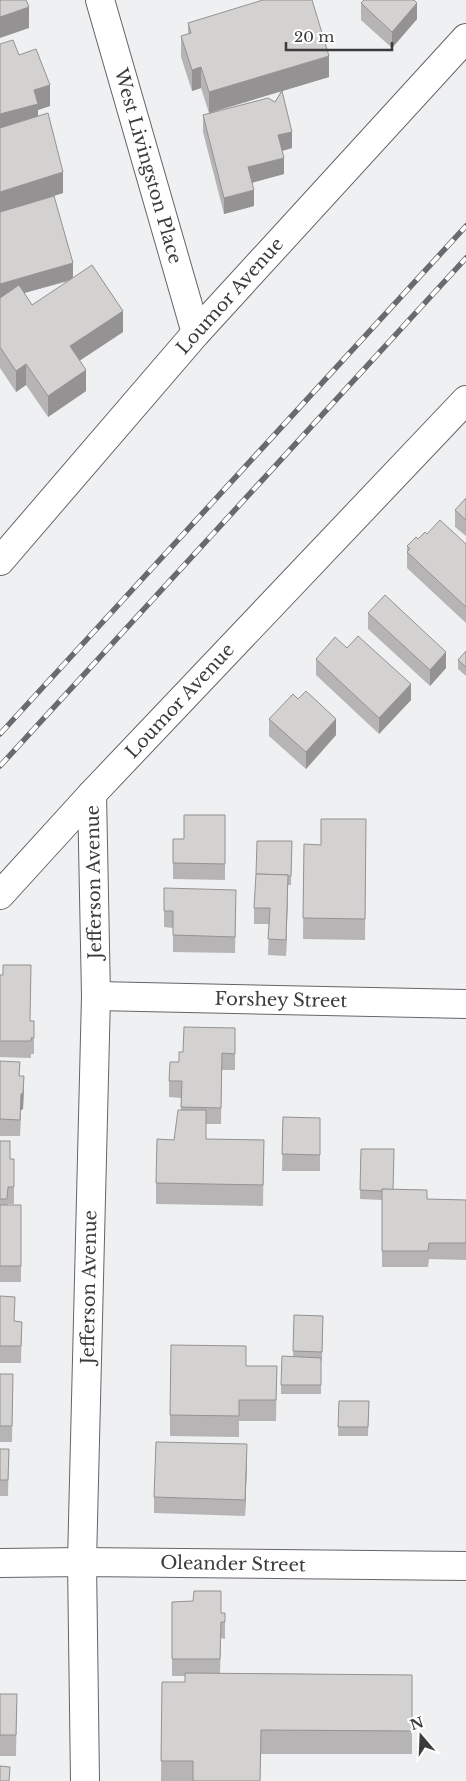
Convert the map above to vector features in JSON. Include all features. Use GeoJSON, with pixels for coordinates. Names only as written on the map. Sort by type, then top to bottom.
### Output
{"type":"FeatureCollection","features":[{"type":"Feature","properties":{"kind":"street","name":"West Livingston Place"},"geometry":{"type":"LineString","coordinates":[[100,0],[196,332]]}},
{"type":"Feature","properties":{"kind":"street","name":"Loumor Avenue"},"geometry":{"type":"LineString","coordinates":[[0,561],[196,332],[466,38]]}},
{"type":"Feature","properties":{"kind":"street","name":"Loumor Avenue"},"geometry":{"type":"LineString","coordinates":[[0,895],[92,794],[466,400]]}},
{"type":"Feature","properties":{"kind":"street","name":"Jefferson Avenue"},"geometry":{"type":"LineString","coordinates":[[85,1781],[82,1562],[96,996],[92,794]]}},
{"type":"Feature","properties":{"kind":"street","name":"Forshey Street"},"geometry":{"type":"LineString","coordinates":[[96,996],[466,1004]]}},
{"type":"Feature","properties":{"kind":"street","name":"Oleander Street"},"geometry":{"type":"LineString","coordinates":[[0,1563],[82,1562],[466,1566]]}},
{"type":"Feature","properties":{"kind":"building"},"geometry":{"type":"Polygon","coordinates":[[[0,0],[26,0],[29,7],[0,17],[0,0]]]}},
{"type":"Feature","properties":{"kind":"building"},"geometry":{"type":"Polygon","coordinates":[[[263,0],[312,0],[329,56],[209,92],[201,67],[192,70],[181,36],[191,33],[188,23],[263,0]]]}},
{"type":"Feature","properties":{"kind":"building"},"geometry":{"type":"Polygon","coordinates":[[[364,0],[414,0],[417,3],[392,32],[361,3],[364,0]]]}},
{"type":"Feature","properties":{"kind":"building"},"geometry":{"type":"Polygon","coordinates":[[[13,40],[19,55],[36,49],[50,85],[34,90],[38,104],[0,114],[0,44],[13,40]]]}},
{"type":"Feature","properties":{"kind":"building"},"geometry":{"type":"Polygon","coordinates":[[[282,91],[292,132],[278,135],[284,158],[248,167],[254,190],[224,198],[203,115],[268,98],[275,102],[282,91]]]}},
{"type":"Feature","properties":{"kind":"building"},"geometry":{"type":"Polygon","coordinates":[[[48,113],[63,172],[0,192],[0,128],[48,113]]]}},
{"type":"Feature","properties":{"kind":"building"},"geometry":{"type":"Polygon","coordinates":[[[54,196],[73,263],[0,284],[0,212],[54,196]]]}},
{"type":"Feature","properties":{"kind":"building"},"geometry":{"type":"Polygon","coordinates":[[[92,265],[123,311],[70,346],[86,370],[48,396],[26,364],[16,371],[0,347],[0,298],[19,285],[32,305],[92,265]]]}},
{"type":"Feature","properties":{"kind":"building"},"geometry":{"type":"Polygon","coordinates":[[[466,498],[466,520],[455,510],[466,498]]]}},
{"type":"Feature","properties":{"kind":"building"},"geometry":{"type":"Polygon","coordinates":[[[440,520],[466,544],[466,607],[407,552],[410,549],[407,546],[416,537],[418,539],[425,532],[427,534],[440,520]]]}},
{"type":"Feature","properties":{"kind":"building"},"geometry":{"type":"Polygon","coordinates":[[[385,595],[446,652],[430,670],[368,613],[385,595]]]}},
{"type":"Feature","properties":{"kind":"building"},"geometry":{"type":"Polygon","coordinates":[[[358,636],[411,684],[379,718],[316,659],[335,637],[347,648],[358,636]]]}},
{"type":"Feature","properties":{"kind":"building"},"geometry":{"type":"Polygon","coordinates":[[[466,651],[466,667],[458,660],[466,651]]]}},
{"type":"Feature","properties":{"kind":"building"},"geometry":{"type":"Polygon","coordinates":[[[306,691],[336,719],[306,752],[269,719],[293,694],[298,699],[306,691]]]}},
{"type":"Feature","properties":{"kind":"building"},"geometry":{"type":"Polygon","coordinates":[[[184,815],[225,815],[225,864],[173,863],[173,839],[184,839],[184,815]]]}},
{"type":"Feature","properties":{"kind":"building"},"geometry":{"type":"Polygon","coordinates":[[[321,819],[366,819],[365,919],[303,918],[304,844],[321,845],[321,819]]]}},
{"type":"Feature","properties":{"kind":"building"},"geometry":{"type":"Polygon","coordinates":[[[257,841],[292,841],[291,876],[256,874],[257,841]]]}},
{"type":"Feature","properties":{"kind":"building"},"geometry":{"type":"Polygon","coordinates":[[[256,874],[288,875],[286,940],[268,939],[270,908],[254,908],[256,874]]]}},
{"type":"Feature","properties":{"kind":"building"},"geometry":{"type":"Polygon","coordinates":[[[164,888],[236,890],[235,937],[173,935],[173,911],[164,911],[164,888]]]}},
{"type":"Feature","properties":{"kind":"building"},"geometry":{"type":"Polygon","coordinates":[[[3,965],[31,965],[30,1021],[34,1021],[34,1038],[31,1038],[31,1041],[0,1041],[0,975],[3,975],[3,965]]]}},
{"type":"Feature","properties":{"kind":"building"},"geometry":{"type":"Polygon","coordinates":[[[184,1027],[235,1028],[235,1054],[222,1053],[221,1108],[181,1107],[182,1081],[169,1081],[170,1062],[179,1062],[179,1052],[183,1052],[184,1027]]]}},
{"type":"Feature","properties":{"kind":"building"},"geometry":{"type":"Polygon","coordinates":[[[0,1061],[20,1062],[19,1076],[24,1076],[20,1120],[0,1119],[0,1061]]]}},
{"type":"Feature","properties":{"kind":"building"},"geometry":{"type":"Polygon","coordinates":[[[178,1110],[206,1110],[206,1139],[264,1140],[263,1185],[156,1183],[157,1139],[174,1140],[178,1110]]]}},
{"type":"Feature","properties":{"kind":"building"},"geometry":{"type":"Polygon","coordinates":[[[283,1117],[320,1118],[320,1155],[282,1154],[283,1117]]]}},
{"type":"Feature","properties":{"kind":"building"},"geometry":{"type":"Polygon","coordinates":[[[0,1141],[10,1141],[10,1159],[14,1159],[14,1187],[8,1187],[7,1199],[0,1199],[0,1141]]]}},
{"type":"Feature","properties":{"kind":"building"},"geometry":{"type":"Polygon","coordinates":[[[361,1149],[394,1149],[393,1190],[360,1190],[361,1149]]]}},
{"type":"Feature","properties":{"kind":"building"},"geometry":{"type":"Polygon","coordinates":[[[382,1189],[427,1190],[427,1199],[466,1200],[466,1243],[429,1243],[428,1251],[382,1251],[382,1189]]]}},
{"type":"Feature","properties":{"kind":"building"},"geometry":{"type":"Polygon","coordinates":[[[0,1205],[21,1205],[21,1266],[0,1266],[0,1205]]]}},
{"type":"Feature","properties":{"kind":"building"},"geometry":{"type":"Polygon","coordinates":[[[0,1296],[15,1297],[14,1321],[22,1322],[21,1346],[0,1346],[0,1296]]]}},
{"type":"Feature","properties":{"kind":"building"},"geometry":{"type":"Polygon","coordinates":[[[294,1315],[323,1316],[322,1352],[293,1351],[294,1315]]]}},
{"type":"Feature","properties":{"kind":"building"},"geometry":{"type":"Polygon","coordinates":[[[171,1345],[246,1346],[246,1366],[277,1366],[276,1400],[239,1400],[239,1416],[170,1415],[171,1345]]]}},
{"type":"Feature","properties":{"kind":"building"},"geometry":{"type":"Polygon","coordinates":[[[282,1356],[321,1358],[321,1385],[281,1385],[282,1356]]]}},
{"type":"Feature","properties":{"kind":"building"},"geometry":{"type":"Polygon","coordinates":[[[0,1374],[13,1374],[12,1426],[0,1426],[0,1374]]]}},
{"type":"Feature","properties":{"kind":"building"},"geometry":{"type":"Polygon","coordinates":[[[339,1401],[369,1401],[368,1427],[338,1427],[339,1401]]]}},
{"type":"Feature","properties":{"kind":"building"},"geometry":{"type":"Polygon","coordinates":[[[156,1442],[247,1444],[245,1500],[154,1497],[156,1442]]]}},
{"type":"Feature","properties":{"kind":"building"},"geometry":{"type":"Polygon","coordinates":[[[0,1449],[9,1449],[8,1480],[0,1480],[0,1449]]]}},
{"type":"Feature","properties":{"kind":"building"},"geometry":{"type":"Polygon","coordinates":[[[194,1591],[221,1591],[221,1613],[225,1613],[225,1622],[221,1622],[220,1659],[172,1659],[172,1602],[193,1601],[194,1591]]]}},
{"type":"Feature","properties":{"kind":"building"},"geometry":{"type":"Polygon","coordinates":[[[185,1673],[412,1675],[412,1731],[261,1730],[260,1781],[193,1781],[193,1761],[161,1761],[162,1682],[185,1682],[185,1673]]]}},
{"type":"Feature","properties":{"kind":"building"},"geometry":{"type":"Polygon","coordinates":[[[0,1694],[17,1694],[16,1735],[0,1735],[0,1694]]]}},
{"type":"Feature","properties":{"kind":"building"},"geometry":{"type":"Polygon","coordinates":[[[0,1766],[10,1767],[9,1781],[0,1781],[0,1766]]]}},
{"type":"Feature","properties":{"kind":"railway"},"geometry":{"type":"LineString","coordinates":[[0,734],[466,226]]}},
{"type":"Feature","properties":{"kind":"railway"},"geometry":{"type":"LineString","coordinates":[[0,766],[466,258]]}}]}
